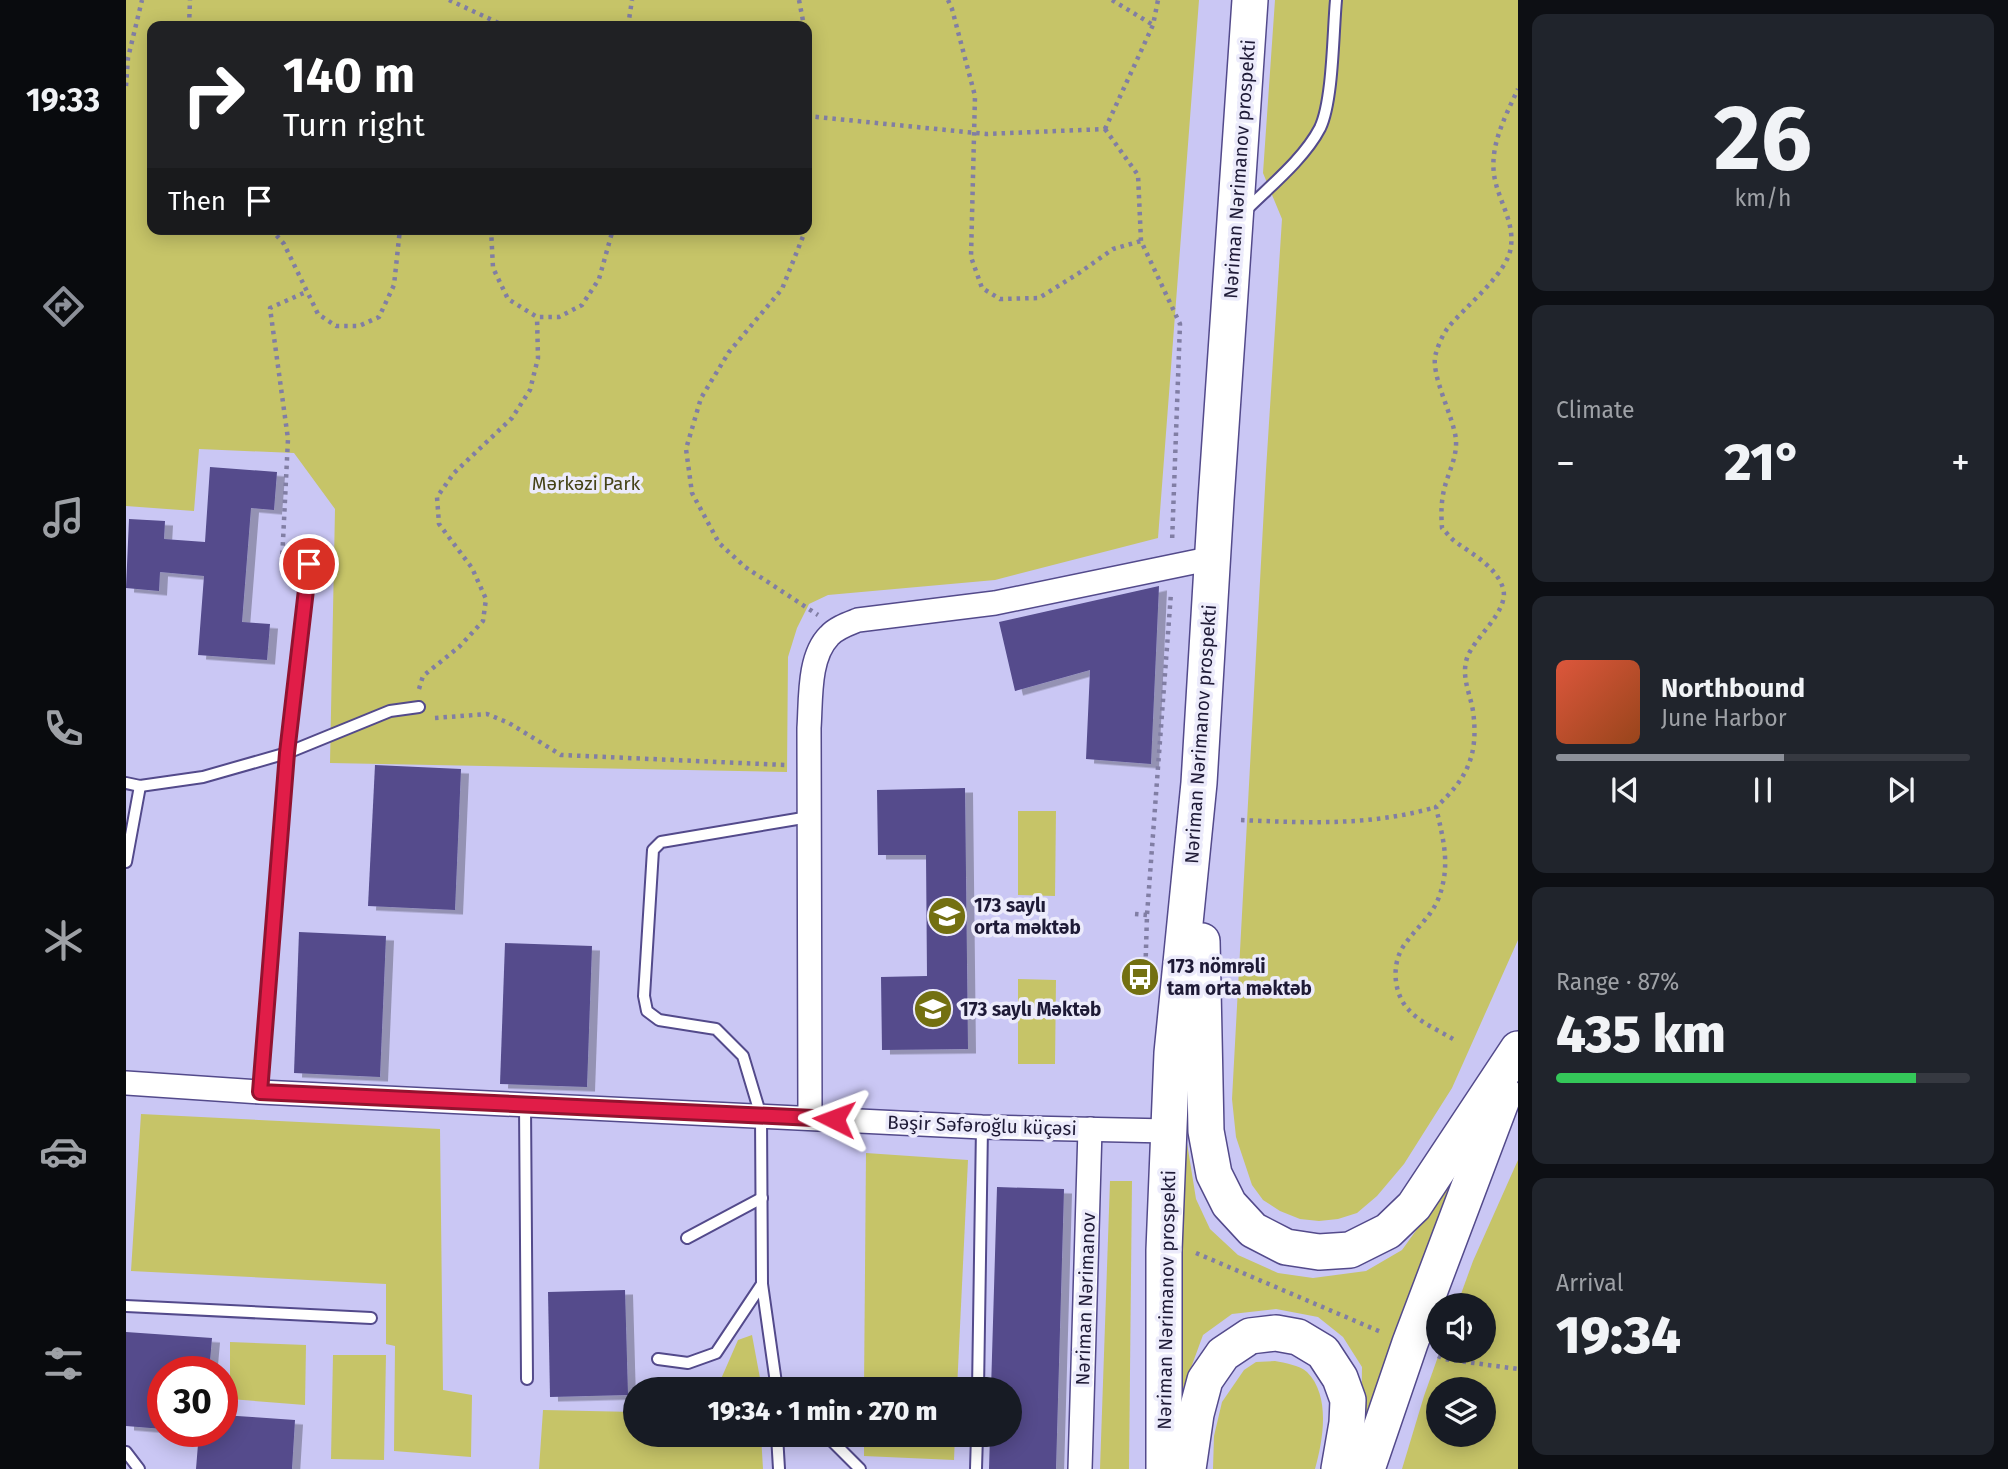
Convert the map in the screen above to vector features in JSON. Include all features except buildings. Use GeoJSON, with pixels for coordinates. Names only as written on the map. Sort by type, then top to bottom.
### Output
{"type":"FeatureCollection","features":[{"type":"Feature","properties":{"kind":"main road","name":"Nəriman Nərimanov prospekti"},"geometry":{"type":"LineString","coordinates":[[1164,1469],[1164,1250],[1172,1053],[1199,783],[1250,0]]}},
{"type":"Feature","properties":{"kind":"main road"},"geometry":{"type":"LineString","coordinates":[[1199,783],[1206,1131],[1214,1174],[1229,1204],[1253,1230],[1286,1247],[1319,1252],[1350,1250],[1388,1231],[1414,1206],[1518,1049]]}},
{"type":"Feature","properties":{"kind":"main road"},"geometry":{"type":"LineString","coordinates":[[1367,1469],[1410,1343],[1518,1058]]}},
{"type":"Feature","properties":{"kind":"main road"},"geometry":{"type":"LineString","coordinates":[[1188,1469],[1196,1413],[1205,1380],[1223,1354],[1250,1336],[1276,1333],[1298,1337],[1323,1352],[1340,1378],[1348,1400],[1339,1469]]}},
{"type":"Feature","properties":{"kind":"street"},"geometry":{"type":"LineString","coordinates":[[810,1118],[809,728],[817,655],[828,636],[858,620],[995,603],[1213,558]]}},
{"type":"Feature","properties":{"kind":"street","name":"Bəşir Səfəroğlu küçəsi"},"geometry":{"type":"LineString","coordinates":[[126,1083],[260,1092],[982,1127],[1168,1130]]}},
{"type":"Feature","properties":{"kind":"street","name":"Nəriman Nərimanov"},"geometry":{"type":"LineString","coordinates":[[1080,1469],[1090,1129]]}},
{"type":"Feature","properties":{"kind":"lane"},"geometry":{"type":"LineString","coordinates":[[1236,220],[1305,150],[1321,126],[1328,96],[1336,0]]}},
{"type":"Feature","properties":{"kind":"lane"},"geometry":{"type":"LineString","coordinates":[[260,1092],[287,753],[309,564]]}},
{"type":"Feature","properties":{"kind":"lane"},"geometry":{"type":"LineString","coordinates":[[126,783],[140,786],[203,777],[287,753],[390,711],[419,707]]}},
{"type":"Feature","properties":{"kind":"lane"},"geometry":{"type":"LineString","coordinates":[[126,862],[140,786]]}},
{"type":"Feature","properties":{"kind":"lane"},"geometry":{"type":"LineString","coordinates":[[774,1377],[762,1284],[761,1116],[743,1056],[716,1029],[659,1020],[647,1011],[644,996],[653,850],[661,842],[809,817]]}},
{"type":"Feature","properties":{"kind":"lane"},"geometry":{"type":"LineString","coordinates":[[525,1105],[527,1379]]}},
{"type":"Feature","properties":{"kind":"lane"},"geometry":{"type":"LineString","coordinates":[[978,1377],[982,1127]]}},
{"type":"Feature","properties":{"kind":"lane"},"geometry":{"type":"LineString","coordinates":[[687,1238],[762,1198]]}},
{"type":"Feature","properties":{"kind":"lane"},"geometry":{"type":"LineString","coordinates":[[658,1359],[688,1363],[716,1353],[762,1284]]}},
{"type":"Feature","properties":{"kind":"lane"},"geometry":{"type":"LineString","coordinates":[[126,1306],[371,1318]]}},
{"type":"Feature","properties":{"kind":"lane"},"geometry":{"type":"LineString","coordinates":[[778,1447],[779,1469]]}},
{"type":"Feature","properties":{"kind":"lane"},"geometry":{"type":"LineString","coordinates":[[838,1447],[860,1469]]}},
{"type":"Feature","properties":{"kind":"lane"},"geometry":{"type":"LineString","coordinates":[[976,1469],[977,1447]]}},
{"type":"Feature","properties":{"kind":"lane"},"geometry":{"type":"LineString","coordinates":[[126,1452],[139,1469]]}},
{"type":"Feature","properties":{"kind":"path"},"geometry":{"type":"LineString","coordinates":[[126,86],[128,58],[142,0]]}},
{"type":"Feature","properties":{"kind":"path"},"geometry":{"type":"LineString","coordinates":[[189,21],[190,0]]}},
{"type":"Feature","properties":{"kind":"path"},"geometry":{"type":"LineString","coordinates":[[449,0],[494,21]]}},
{"type":"Feature","properties":{"kind":"path"},"geometry":{"type":"LineString","coordinates":[[629,21],[632,0]]}},
{"type":"Feature","properties":{"kind":"path"},"geometry":{"type":"LineString","coordinates":[[799,0],[803,21]]}},
{"type":"Feature","properties":{"kind":"path"},"geometry":{"type":"LineString","coordinates":[[948,0],[975,96],[971,257],[982,288],[1000,299],[1039,298],[1113,249],[1141,241]]}},
{"type":"Feature","properties":{"kind":"path"},"geometry":{"type":"LineString","coordinates":[[1112,0],[1153,25]]}},
{"type":"Feature","properties":{"kind":"path"},"geometry":{"type":"LineString","coordinates":[[1105,130],[1153,25],[1158,0]]}},
{"type":"Feature","properties":{"kind":"path"},"geometry":{"type":"LineString","coordinates":[[1241,820],[1326,824],[1394,817],[1436,807],[1460,783],[1466,771],[1474,738],[1472,711],[1464,674],[1467,658],[1500,610],[1504,596],[1502,586],[1490,568],[1472,552],[1455,542],[1442,528],[1444,486],[1454,461],[1456,442],[1435,371],[1434,356],[1446,331],[1488,287],[1511,249],[1511,225],[1494,177],[1495,152],[1501,126],[1518,89]]}},
{"type":"Feature","properties":{"kind":"path"},"geometry":{"type":"LineString","coordinates":[[812,117],[975,133],[1105,130]]}},
{"type":"Feature","properties":{"kind":"path"},"geometry":{"type":"LineString","coordinates":[[1105,130],[1138,176],[1141,241],[1180,324],[1172,547]]}},
{"type":"Feature","properties":{"kind":"path"},"geometry":{"type":"LineString","coordinates":[[276,235],[284,244],[318,314],[337,326],[359,326],[379,317],[394,285],[399,235]]}},
{"type":"Feature","properties":{"kind":"path"},"geometry":{"type":"LineString","coordinates":[[491,235],[493,268],[508,299],[537,317],[559,317],[582,304],[599,279],[611,235]]}},
{"type":"Feature","properties":{"kind":"path"},"geometry":{"type":"LineString","coordinates":[[804,235],[782,289],[729,352],[701,398],[686,449],[692,493],[719,543],[745,567],[818,615]]}},
{"type":"Feature","properties":{"kind":"path"},"geometry":{"type":"LineString","coordinates":[[306,292],[270,308],[288,439],[282,561],[309,564]]}},
{"type":"Feature","properties":{"kind":"path"},"geometry":{"type":"LineString","coordinates":[[537,317],[538,358],[530,390],[512,418],[454,473],[437,497],[439,524],[472,568],[486,599],[483,621],[459,647],[423,676],[418,692],[419,707],[435,718],[487,714],[509,723],[561,755],[797,766]]}},
{"type":"Feature","properties":{"kind":"path"},"geometry":{"type":"LineString","coordinates":[[1144,995],[1147,915],[1171,589]]}},
{"type":"Feature","properties":{"kind":"path"},"geometry":{"type":"LineString","coordinates":[[1436,807],[1446,852],[1442,886],[1430,914],[1403,946],[1396,971],[1396,985],[1407,1009],[1453,1039]]}},
{"type":"Feature","properties":{"kind":"path"},"geometry":{"type":"LineString","coordinates":[[1135,914],[1147,915]]}},
{"type":"Feature","properties":{"kind":"path"},"geometry":{"type":"LineString","coordinates":[[1192,1251],[1389,1336]]}},
{"type":"Feature","properties":{"kind":"path"},"geometry":{"type":"LineString","coordinates":[[1474,1363],[1518,1369]]}},
{"type":"Feature","properties":{"kind":"green space","name":"Mərkəzi Park"},"geometry":{"type":"Polygon","coordinates":[[[126,0],[1199,0],[1158,538],[995,580],[828,595],[809,604],[797,628],[788,657],[787,772],[330,763],[335,509],[294,453],[199,449],[194,511],[126,506],[126,0]]]}},
{"type":"Feature","properties":{"kind":"green space"},"geometry":{"type":"Polygon","coordinates":[[[1275,0],[1518,0],[1518,940],[1452,1088],[1404,1164],[1377,1196],[1357,1213],[1319,1221],[1300,1219],[1280,1211],[1263,1200],[1252,1185],[1236,1137],[1232,1099],[1282,219],[1263,173],[1275,0]]]}},
{"type":"Feature","properties":{"kind":"green space"},"geometry":{"type":"Polygon","coordinates":[[[1018,811],[1056,811],[1055,896],[1018,895],[1018,811]]]}},
{"type":"Feature","properties":{"kind":"green space"},"geometry":{"type":"Polygon","coordinates":[[[1018,979],[1056,980],[1055,1064],[1018,1064],[1018,979]]]}},
{"type":"Feature","properties":{"kind":"green space"},"geometry":{"type":"Polygon","coordinates":[[[141,1114],[440,1129],[443,1390],[472,1395],[471,1457],[394,1451],[395,1346],[386,1344],[386,1284],[131,1271],[141,1114]]]}},
{"type":"Feature","properties":{"kind":"green space"},"geometry":{"type":"Polygon","coordinates":[[[1183,1118],[1196,1199],[1210,1229],[1238,1255],[1278,1273],[1313,1278],[1366,1271],[1402,1250],[1456,1175],[1361,1443],[1362,1367],[1343,1337],[1318,1317],[1276,1309],[1232,1314],[1203,1335],[1177,1406],[1183,1118]]]}},
{"type":"Feature","properties":{"kind":"green space"},"geometry":{"type":"Polygon","coordinates":[[[866,1153],[968,1160],[958,1377],[864,1377],[866,1153]]]}},
{"type":"Feature","properties":{"kind":"green space"},"geometry":{"type":"Polygon","coordinates":[[[1518,1160],[1518,1469],[1402,1469],[1426,1390],[1426,1447],[1496,1447],[1496,1377],[1431,1377],[1436,1363],[1496,1363],[1496,1293],[1461,1293],[1518,1160]]]}},
{"type":"Feature","properties":{"kind":"green space"},"geometry":{"type":"Polygon","coordinates":[[[1110,1181],[1132,1181],[1129,1469],[1100,1469],[1110,1181]]]}},
{"type":"Feature","properties":{"kind":"green space"},"geometry":{"type":"Polygon","coordinates":[[[752,1335],[760,1377],[722,1377],[738,1340],[752,1335]]]}},
{"type":"Feature","properties":{"kind":"green space"},"geometry":{"type":"Polygon","coordinates":[[[230,1342],[306,1345],[305,1405],[238,1400],[238,1356],[230,1356],[230,1342]]]}},
{"type":"Feature","properties":{"kind":"green space"},"geometry":{"type":"Polygon","coordinates":[[[333,1355],[386,1355],[384,1460],[331,1459],[333,1355]]]}},
{"type":"Feature","properties":{"kind":"green space"},"geometry":{"type":"Polygon","coordinates":[[[1275,1361],[1307,1372],[1320,1393],[1323,1419],[1315,1469],[1213,1469],[1214,1436],[1222,1402],[1244,1370],[1256,1362],[1275,1361]]]}},
{"type":"Feature","properties":{"kind":"green space"},"geometry":{"type":"Polygon","coordinates":[[[543,1410],[623,1412],[623,1447],[762,1447],[763,1469],[539,1469],[543,1410]]]}},
{"type":"Feature","properties":{"kind":"green space"},"geometry":{"type":"Polygon","coordinates":[[[864,1447],[955,1447],[954,1460],[864,1456],[864,1447]]]}},
{"type":"Feature","properties":{"kind":"place","name":"173 saylı orta məktəb"},"geometry":{"type":"Point","coordinates":[947,916]}},
{"type":"Feature","properties":{"kind":"place","name":"173 nömrəli tam orta məktəb"},"geometry":{"type":"Point","coordinates":[1140,977]}},
{"type":"Feature","properties":{"kind":"place","name":"173 saylı Məktəb"},"geometry":{"type":"Point","coordinates":[933,1009]}},
{"type":"Feature","properties":{"kind":"route"},"geometry":{"type":"LineString","coordinates":[[309,564],[287,753],[260,1092],[834,1119]]}}]}
